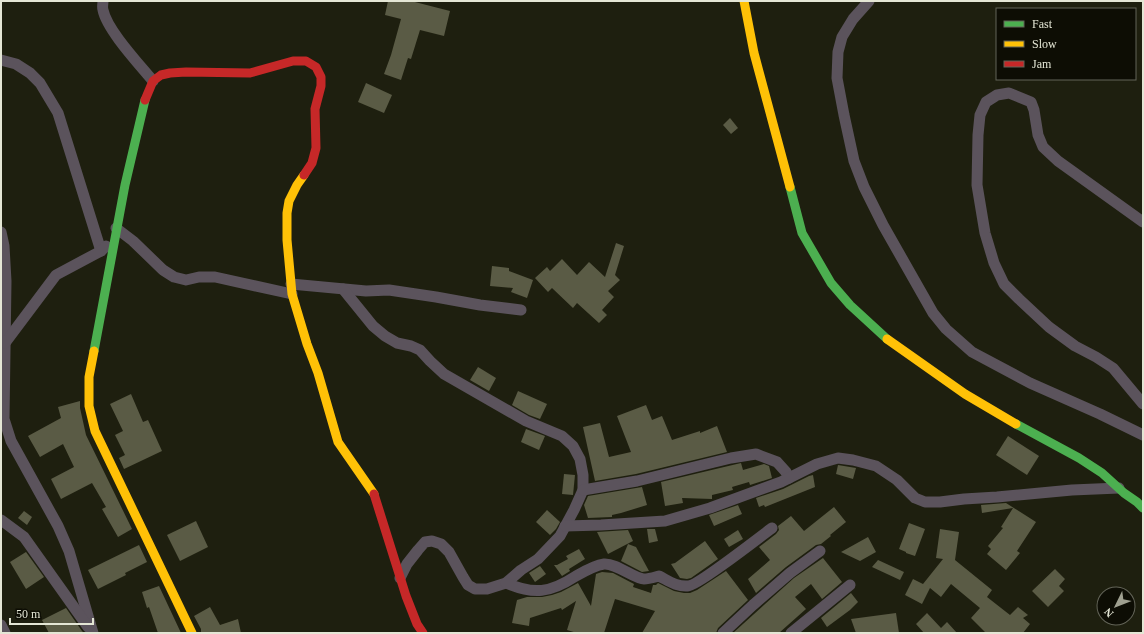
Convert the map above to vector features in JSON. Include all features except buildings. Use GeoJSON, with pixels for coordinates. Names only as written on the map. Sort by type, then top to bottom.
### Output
{"type":"FeatureCollection","features":[{"type":"Feature","properties":{"kind":"street"},"geometry":{"type":"LineString","coordinates":[[103,1],[103,10],[108,24],[153,81]]}},
{"type":"Feature","properties":{"kind":"street"},"geometry":{"type":"LineString","coordinates":[[744,1],[754,53],[802,234],[831,283],[850,305],[891,342],[965,394],[1024,429],[1079,458],[1102,473],[1121,491],[1143,519]]}},
{"type":"Feature","properties":{"kind":"street"},"geometry":{"type":"LineString","coordinates":[[869,1],[853,19],[842,37],[838,52],[837,78],[844,115],[854,161],[864,187],[883,225],[933,313],[946,329],[972,352],[1030,383],[1143,435]]}},
{"type":"Feature","properties":{"kind":"street"},"geometry":{"type":"LineString","coordinates":[[1,60],[16,64],[30,72],[40,83],[58,113],[101,251]]}},
{"type":"Feature","properties":{"kind":"street"},"geometry":{"type":"LineString","coordinates":[[192,633],[95,431],[89,406],[89,378],[124,185],[145,98],[153,81],[161,75],[170,73],[250,73],[293,61],[306,61],[316,68],[321,78],[321,86],[315,110],[316,148],[312,163],[297,185],[289,201],[287,213],[287,240],[291,289],[338,442],[373,492],[406,596],[417,624],[423,633]]}},
{"type":"Feature","properties":{"kind":"street"},"geometry":{"type":"LineString","coordinates":[[1143,222],[1058,161],[1044,147],[1038,135],[1034,110],[1031,102],[1009,93],[997,95],[986,102],[980,115],[977,186],[985,233],[994,263],[1004,284],[1048,327],[1075,346],[1113,368],[1143,404]]}},
{"type":"Feature","properties":{"kind":"street"},"geometry":{"type":"LineString","coordinates":[[1,232],[4,246],[6,281],[4,419],[11,441],[58,526],[69,551],[92,633]]}},
{"type":"Feature","properties":{"kind":"street"},"geometry":{"type":"LineString","coordinates":[[5,343],[56,274],[101,251],[115,233]]}},
{"type":"Feature","properties":{"kind":"street"},"geometry":{"type":"LineString","coordinates":[[115,233],[132,241],[163,270],[174,277],[186,280],[199,277],[216,277],[291,289],[343,288],[366,291],[389,290],[436,297],[480,306],[521,310]]}},
{"type":"Feature","properties":{"kind":"street"},"geometry":{"type":"LineString","coordinates":[[343,288],[373,326],[385,336],[396,343],[411,346],[420,350],[444,374],[526,421],[562,436],[573,446],[580,459],[583,475],[583,490],[560,536],[538,559],[521,570],[506,583],[487,589],[475,588],[468,585],[449,552],[441,544],[432,541],[425,542],[418,550],[407,564],[400,578]]}},
{"type":"Feature","properties":{"kind":"street"},"geometry":{"type":"LineString","coordinates":[[583,490],[637,480],[731,458],[756,454],[777,462],[789,478]]}},
{"type":"Feature","properties":{"kind":"street"},"geometry":{"type":"LineString","coordinates":[[565,526],[665,521],[710,508],[781,482],[817,464],[838,458],[876,466],[897,480],[915,498],[925,502],[940,502],[964,498],[997,497],[1072,490],[1121,491],[1141,502]]}},
{"type":"Feature","properties":{"kind":"street"},"geometry":{"type":"LineString","coordinates":[[1,520],[24,537],[92,633]]}},
{"type":"Feature","properties":{"kind":"street"},"geometry":{"type":"LineString","coordinates":[[506,583],[520,589],[534,591],[549,589],[566,582],[586,570],[604,564],[643,579],[659,576],[679,586],[690,586],[772,528]]}},
{"type":"Feature","properties":{"kind":"street"},"geometry":{"type":"LineString","coordinates":[[723,633],[790,573],[820,551]]}},
{"type":"Feature","properties":{"kind":"street"},"geometry":{"type":"LineString","coordinates":[[791,633],[850,585]]}},
{"type":"Feature","properties":{"kind":"street"},"geometry":{"type":"LineString","coordinates":[[1,625],[5,633]]}},
{"type":"Feature","properties":{"kind":"traffic: fast"},"geometry":{"type":"LineString","coordinates":[[94,351],[125,185],[145,100]]}},
{"type":"Feature","properties":{"kind":"traffic: fast"},"geometry":{"type":"LineString","coordinates":[[790,187],[802,233],[831,283],[850,305],[887,339]]}},
{"type":"Feature","properties":{"kind":"traffic: fast"},"geometry":{"type":"LineString","coordinates":[[1016,424],[1079,458],[1102,473],[1143,508]]}},
{"type":"Feature","properties":{"kind":"traffic: slow"},"geometry":{"type":"LineString","coordinates":[[744,1],[754,53],[790,187]]}},
{"type":"Feature","properties":{"kind":"traffic: slow"},"geometry":{"type":"LineString","coordinates":[[304,175],[289,201],[287,213],[287,240],[292,294],[307,344],[318,373],[338,442],[374,494]]}},
{"type":"Feature","properties":{"kind":"traffic: slow"},"geometry":{"type":"LineString","coordinates":[[887,339],[965,394],[1016,424]]}},
{"type":"Feature","properties":{"kind":"traffic: slow"},"geometry":{"type":"LineString","coordinates":[[94,351],[89,377],[89,406],[95,431],[192,633]]}},
{"type":"Feature","properties":{"kind":"traffic: jam"},"geometry":{"type":"LineString","coordinates":[[145,100],[153,81],[161,75],[186,72],[250,73],[293,61],[306,61],[316,67],[321,77],[321,86],[315,109],[316,148],[312,163],[304,175]]}},
{"type":"Feature","properties":{"kind":"traffic: jam"},"geometry":{"type":"LineString","coordinates":[[374,494],[406,596],[417,624],[423,633]]}}]}
